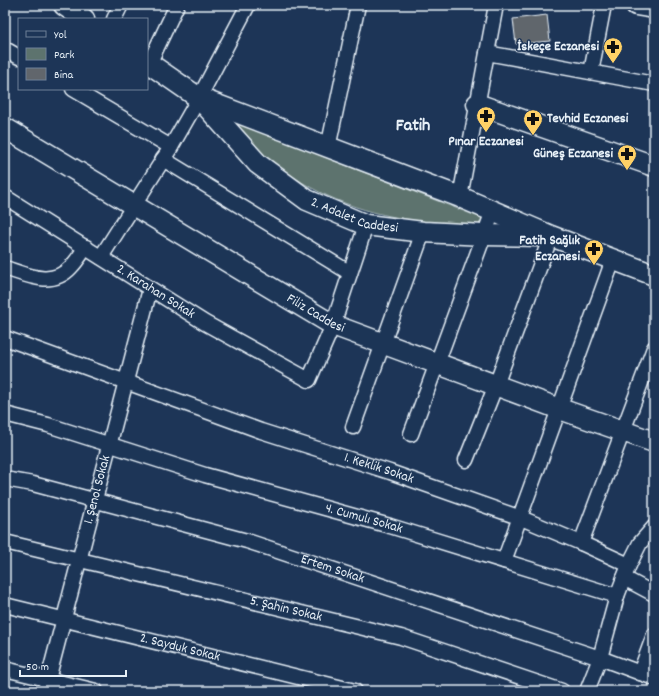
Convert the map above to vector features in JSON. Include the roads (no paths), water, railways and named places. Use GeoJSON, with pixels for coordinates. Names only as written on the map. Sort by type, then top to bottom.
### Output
{"type":"FeatureCollection","features":[{"type":"Feature","properties":{"kind":"main road"},"geometry":{"type":"LineString","coordinates":[[64,5],[83,18]]}},
{"type":"Feature","properties":{"kind":"main road"},"geometry":{"type":"LineString","coordinates":[[636,5],[654,8]]}},
{"type":"Feature","properties":{"kind":"main road","name":"2. Adalet Caddesi"},"geometry":{"type":"LineString","coordinates":[[148,63],[199,98],[460,197],[551,236],[654,276]]}},
{"type":"Feature","properties":{"kind":"main road","name":"2. Adalet Caddesi"},"geometry":{"type":"LineString","coordinates":[[199,98],[258,164],[307,200],[366,226],[422,232],[551,236]]}},
{"type":"Feature","properties":{"kind":"main road"},"geometry":{"type":"LineString","coordinates":[[477,104],[654,166]]}},
{"type":"Feature","properties":{"kind":"main road","name":"Filiz Caddesi"},"geometry":{"type":"LineString","coordinates":[[5,128],[333,325],[654,442]]}},
{"type":"Feature","properties":{"kind":"street"},"geometry":{"type":"LineString","coordinates":[[114,18],[121,5]]}},
{"type":"Feature","properties":{"kind":"street"},"geometry":{"type":"LineString","coordinates":[[148,63],[177,5]]}},
{"type":"Feature","properties":{"kind":"street"},"geometry":{"type":"LineString","coordinates":[[101,257],[171,147],[199,98],[248,5]]}},
{"type":"Feature","properties":{"kind":"street"},"geometry":{"type":"LineString","coordinates":[[328,148],[358,5]]}},
{"type":"Feature","properties":{"kind":"street"},"geometry":{"type":"LineString","coordinates":[[460,197],[496,5]]}},
{"type":"Feature","properties":{"kind":"street"},"geometry":{"type":"LineString","coordinates":[[591,72],[604,5]]}},
{"type":"Feature","properties":{"kind":"street"},"geometry":{"type":"LineString","coordinates":[[5,49],[18,57]]}},
{"type":"Feature","properties":{"kind":"street"},"geometry":{"type":"LineString","coordinates":[[487,53],[654,84]]}},
{"type":"Feature","properties":{"kind":"street"},"geometry":{"type":"LineString","coordinates":[[75,90],[171,147]]}},
{"type":"Feature","properties":{"kind":"street"},"geometry":{"type":"LineString","coordinates":[[163,159],[350,274]]}},
{"type":"Feature","properties":{"kind":"street","name":"2. Karahan Sokak"},"geometry":{"type":"LineString","coordinates":[[5,197],[205,323],[309,380],[333,325]]}},
{"type":"Feature","properties":{"kind":"street"},"geometry":{"type":"LineString","coordinates":[[411,434],[493,211]]}},
{"type":"Feature","properties":{"kind":"street"},"geometry":{"type":"LineString","coordinates":[[333,325],[366,226]]}},
{"type":"Feature","properties":{"kind":"street"},"geometry":{"type":"LineString","coordinates":[[353,427],[422,232]]}},
{"type":"Feature","properties":{"kind":"street"},"geometry":{"type":"LineString","coordinates":[[466,460],[496,385],[551,236]]}},
{"type":"Feature","properties":{"kind":"street"},"geometry":{"type":"LineString","coordinates":[[5,268],[41,280],[58,277],[71,268],[86,247]]}},
{"type":"Feature","properties":{"kind":"street"},"geometry":{"type":"LineString","coordinates":[[504,561],[560,409],[612,260]]}},
{"type":"Feature","properties":{"kind":"street","name":"1. Şenol Sokak"},"geometry":{"type":"LineString","coordinates":[[47,685],[150,289]]}},
{"type":"Feature","properties":{"kind":"street","name":"1. Keklik Sokak"},"geometry":{"type":"LineString","coordinates":[[5,338],[126,381],[261,432],[390,472],[520,518],[581,543],[627,571],[654,594]]}},
{"type":"Feature","properties":{"kind":"street"},"geometry":{"type":"LineString","coordinates":[[581,543],[654,348]]}},
{"type":"Feature","properties":{"kind":"street","name":"4. Cumulı Sokak"},"geometry":{"type":"LineString","coordinates":[[5,414],[48,424],[205,475],[390,526],[617,596]]}},
{"type":"Feature","properties":{"kind":"street","name":"Ertem Sokak"},"geometry":{"type":"LineString","coordinates":[[5,479],[33,484],[248,541],[600,658],[654,678]]}},
{"type":"Feature","properties":{"kind":"street"},"geometry":{"type":"LineString","coordinates":[[586,691],[600,658],[617,596],[627,571],[640,543],[654,527]]}},
{"type":"Feature","properties":{"kind":"street","name":"5. Şahin Sokak"},"geometry":{"type":"LineString","coordinates":[[5,542],[401,637],[562,691]]}},
{"type":"Feature","properties":{"kind":"street","name":"2. Sayduk Sokak"},"geometry":{"type":"LineString","coordinates":[[5,605],[355,691]]}},
{"type":"Feature","properties":{"kind":"street"},"geometry":{"type":"LineString","coordinates":[[640,672],[654,635]]}},
{"type":"Feature","properties":{"kind":"street"},"geometry":{"type":"LineString","coordinates":[[5,669],[47,685],[96,691]]}},
{"type":"Feature","properties":{"kind":"place","name":"İskeçe Eczanesi"},"geometry":{"type":"Point","coordinates":[613,64]}},
{"type":"Feature","properties":{"kind":"place","name":"Pınar Eczanesi"},"geometry":{"type":"Point","coordinates":[486,133]}},
{"type":"Feature","properties":{"kind":"place","name":"Tevhid Eczanesi"},"geometry":{"type":"Point","coordinates":[533,136]}},
{"type":"Feature","properties":{"kind":"place","name":"Güneş Eczanesi"},"geometry":{"type":"Point","coordinates":[627,171]}},
{"type":"Feature","properties":{"kind":"place","name":"Fatih Sağlık Eczanesi"},"geometry":{"type":"Point","coordinates":[594,266]}},
{"type":"Feature","properties":{"kind":"district","name":"Fatih"},"geometry":{"type":"Point","coordinates":[413,126]}}]}
